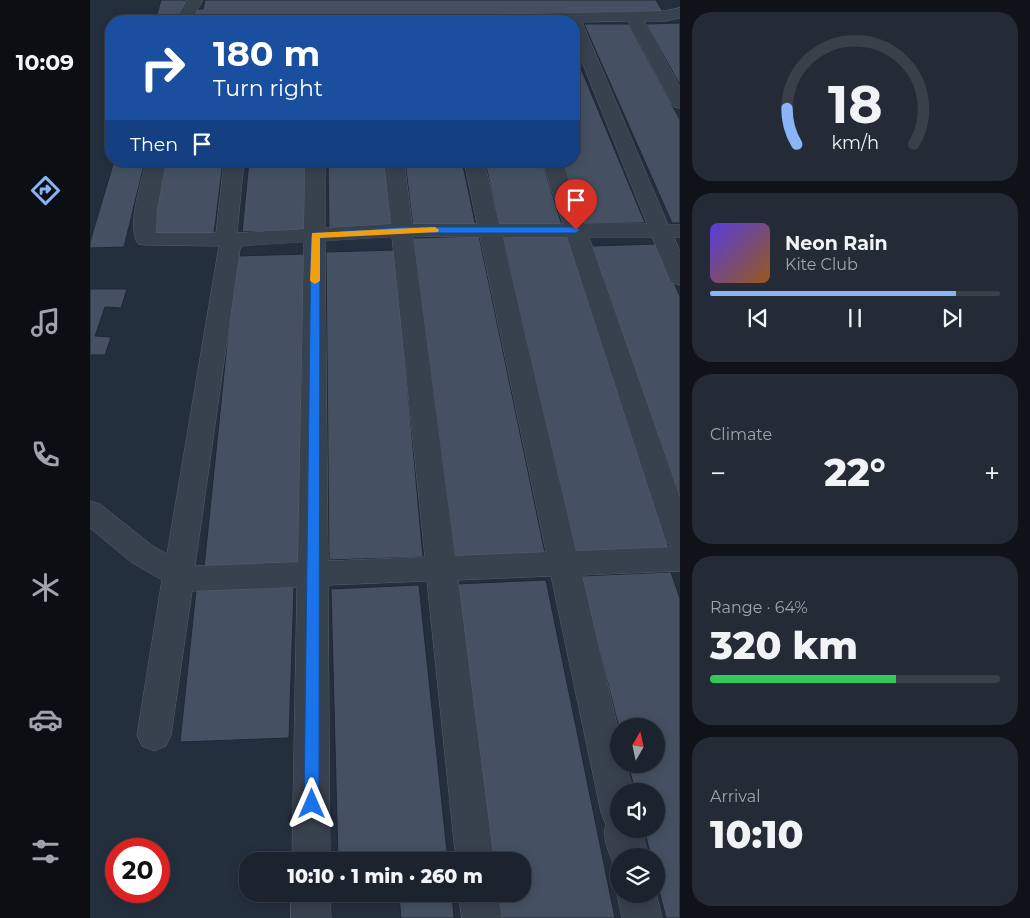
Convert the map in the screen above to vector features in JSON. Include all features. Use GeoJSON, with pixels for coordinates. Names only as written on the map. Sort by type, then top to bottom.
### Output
{"type":"FeatureCollection","features":[{"type":"Feature","properties":{"kind":"lane"},"geometry":{"type":"LineString","coordinates":[[187,15],[195,0]]}},
{"type":"Feature","properties":{"kind":"lane"},"geometry":{"type":"LineString","coordinates":[[671,0],[680,6]]}},
{"type":"Feature","properties":{"kind":"lane"},"geometry":{"type":"LineString","coordinates":[[580,21],[665,16],[680,13]]}},
{"type":"Feature","properties":{"kind":"lane"},"geometry":{"type":"LineString","coordinates":[[634,17],[680,103]]}},
{"type":"Feature","properties":{"kind":"lane"},"geometry":{"type":"LineString","coordinates":[[580,36],[670,231],[680,278]]}},
{"type":"Feature","properties":{"kind":"lane"},"geometry":{"type":"LineString","coordinates":[[155,167],[144,229],[146,239],[231,240],[402,230],[670,231]]}},
{"type":"Feature","properties":{"kind":"lane"},"geometry":{"type":"LineString","coordinates":[[154,735],[230,248],[234,167]]}},
{"type":"Feature","properties":{"kind":"lane"},"geometry":{"type":"LineString","coordinates":[[311,852],[315,167]]}},
{"type":"Feature","properties":{"kind":"lane"},"geometry":{"type":"LineString","coordinates":[[395,167],[474,852]]}},
{"type":"Feature","properties":{"kind":"lane"},"geometry":{"type":"LineString","coordinates":[[475,167],[613,783]]}},
{"type":"Feature","properties":{"kind":"lane"},"geometry":{"type":"LineString","coordinates":[[554,167],[680,539]]}},
{"type":"Feature","properties":{"kind":"lane"},"geometry":{"type":"LineString","coordinates":[[90,512],[142,554],[186,579],[680,559]]}},
{"type":"Feature","properties":{"kind":"lane"},"geometry":{"type":"LineString","coordinates":[[311,902],[311,918]]}},
{"type":"Feature","properties":{"kind":"lane"},"geometry":{"type":"LineString","coordinates":[[480,902],[482,918]]}},
{"type":"Feature","properties":{"kind":"lane"},"geometry":{"type":"LineString","coordinates":[[639,903],[642,918]]}},
{"type":"Feature","properties":{"kind":"building"},"geometry":{"type":"Polygon","coordinates":[[[161,0],[186,0],[182,15],[157,15],[161,0]]]}},
{"type":"Feature","properties":{"kind":"building"},"geometry":{"type":"Polygon","coordinates":[[[205,0],[656,0],[663,12],[506,15],[194,15],[195,9],[203,9],[205,0]]]}},
{"type":"Feature","properties":{"kind":"building"},"geometry":{"type":"Polygon","coordinates":[[[680,23],[680,85],[646,24],[680,23]]]}},
{"type":"Feature","properties":{"kind":"building"},"geometry":{"type":"Polygon","coordinates":[[[584,24],[629,24],[680,120],[680,223],[672,223],[584,24]]]}},
{"type":"Feature","properties":{"kind":"building"},"geometry":{"type":"Polygon","coordinates":[[[580,66],[645,223],[583,224],[564,167],[580,167],[580,66]]]}},
{"type":"Feature","properties":{"kind":"building"},"geometry":{"type":"Polygon","coordinates":[[[112,167],[144,167],[124,247],[90,248],[90,242],[112,167]]]}},
{"type":"Feature","properties":{"kind":"building"},"geometry":{"type":"Polygon","coordinates":[[[165,167],[222,167],[214,234],[151,234],[165,167]]]}},
{"type":"Feature","properties":{"kind":"building"},"geometry":{"type":"Polygon","coordinates":[[[248,167],[306,167],[305,231],[242,232],[248,167]]]}},
{"type":"Feature","properties":{"kind":"building"},"geometry":{"type":"Polygon","coordinates":[[[328,167],[386,167],[392,228],[329,229],[328,167]]]}},
{"type":"Feature","properties":{"kind":"building"},"geometry":{"type":"Polygon","coordinates":[[[406,167],[463,167],[476,227],[413,228],[406,167]]]}},
{"type":"Feature","properties":{"kind":"building"},"geometry":{"type":"Polygon","coordinates":[[[486,167],[544,167],[562,225],[499,226],[486,167]]]}},
{"type":"Feature","properties":{"kind":"building"},"geometry":{"type":"Polygon","coordinates":[[[570,235],[670,551],[574,554],[502,237],[570,235]]]}},
{"type":"Feature","properties":{"kind":"building"},"geometry":{"type":"Polygon","coordinates":[[[479,236],[546,558],[453,561],[412,238],[479,236]]]}},
{"type":"Feature","properties":{"kind":"building"},"geometry":{"type":"Polygon","coordinates":[[[658,244],[680,297],[680,515],[591,246],[658,244]]]}},
{"type":"Feature","properties":{"kind":"building"},"geometry":{"type":"Polygon","coordinates":[[[395,250],[423,557],[329,560],[326,252],[395,250]]]}},
{"type":"Feature","properties":{"kind":"building"},"geometry":{"type":"Polygon","coordinates":[[[305,254],[299,564],[204,568],[236,256],[305,254]]]}},
{"type":"Feature","properties":{"kind":"building"},"geometry":{"type":"Polygon","coordinates":[[[90,289],[127,289],[121,308],[105,307],[95,336],[111,337],[105,355],[90,355],[90,289]]]}},
{"type":"Feature","properties":{"kind":"building"},"geometry":{"type":"Polygon","coordinates":[[[671,572],[680,599],[680,918],[666,918],[662,903],[665,903],[665,848],[649,848],[646,838],[665,838],[665,783],[633,783],[630,773],[665,773],[665,718],[616,718],[581,576],[671,572]]]}},
{"type":"Feature","properties":{"kind":"building"},"geometry":{"type":"Polygon","coordinates":[[[546,580],[610,894],[610,903],[612,903],[615,918],[498,918],[496,902],[531,902],[531,852],[490,852],[456,584],[546,580]]]}},
{"type":"Feature","properties":{"kind":"building"},"geometry":{"type":"Polygon","coordinates":[[[419,585],[447,852],[338,852],[331,589],[419,585]]]}},
{"type":"Feature","properties":{"kind":"building"},"geometry":{"type":"Polygon","coordinates":[[[294,587],[289,738],[180,742],[196,590],[294,587]]]}},
{"type":"Feature","properties":{"kind":"building"},"geometry":{"type":"Polygon","coordinates":[[[400,902],[453,902],[454,918],[401,918],[400,902]]]}},
{"type":"Feature","properties":{"kind":"slow traffic"},"geometry":{"type":"LineString","coordinates":[[315,281],[315,235],[435,230]]}},
{"type":"Feature","properties":{"kind":"route"},"geometry":{"type":"LineString","coordinates":[[312,804],[315,235],[402,230],[576,230]]}}]}
